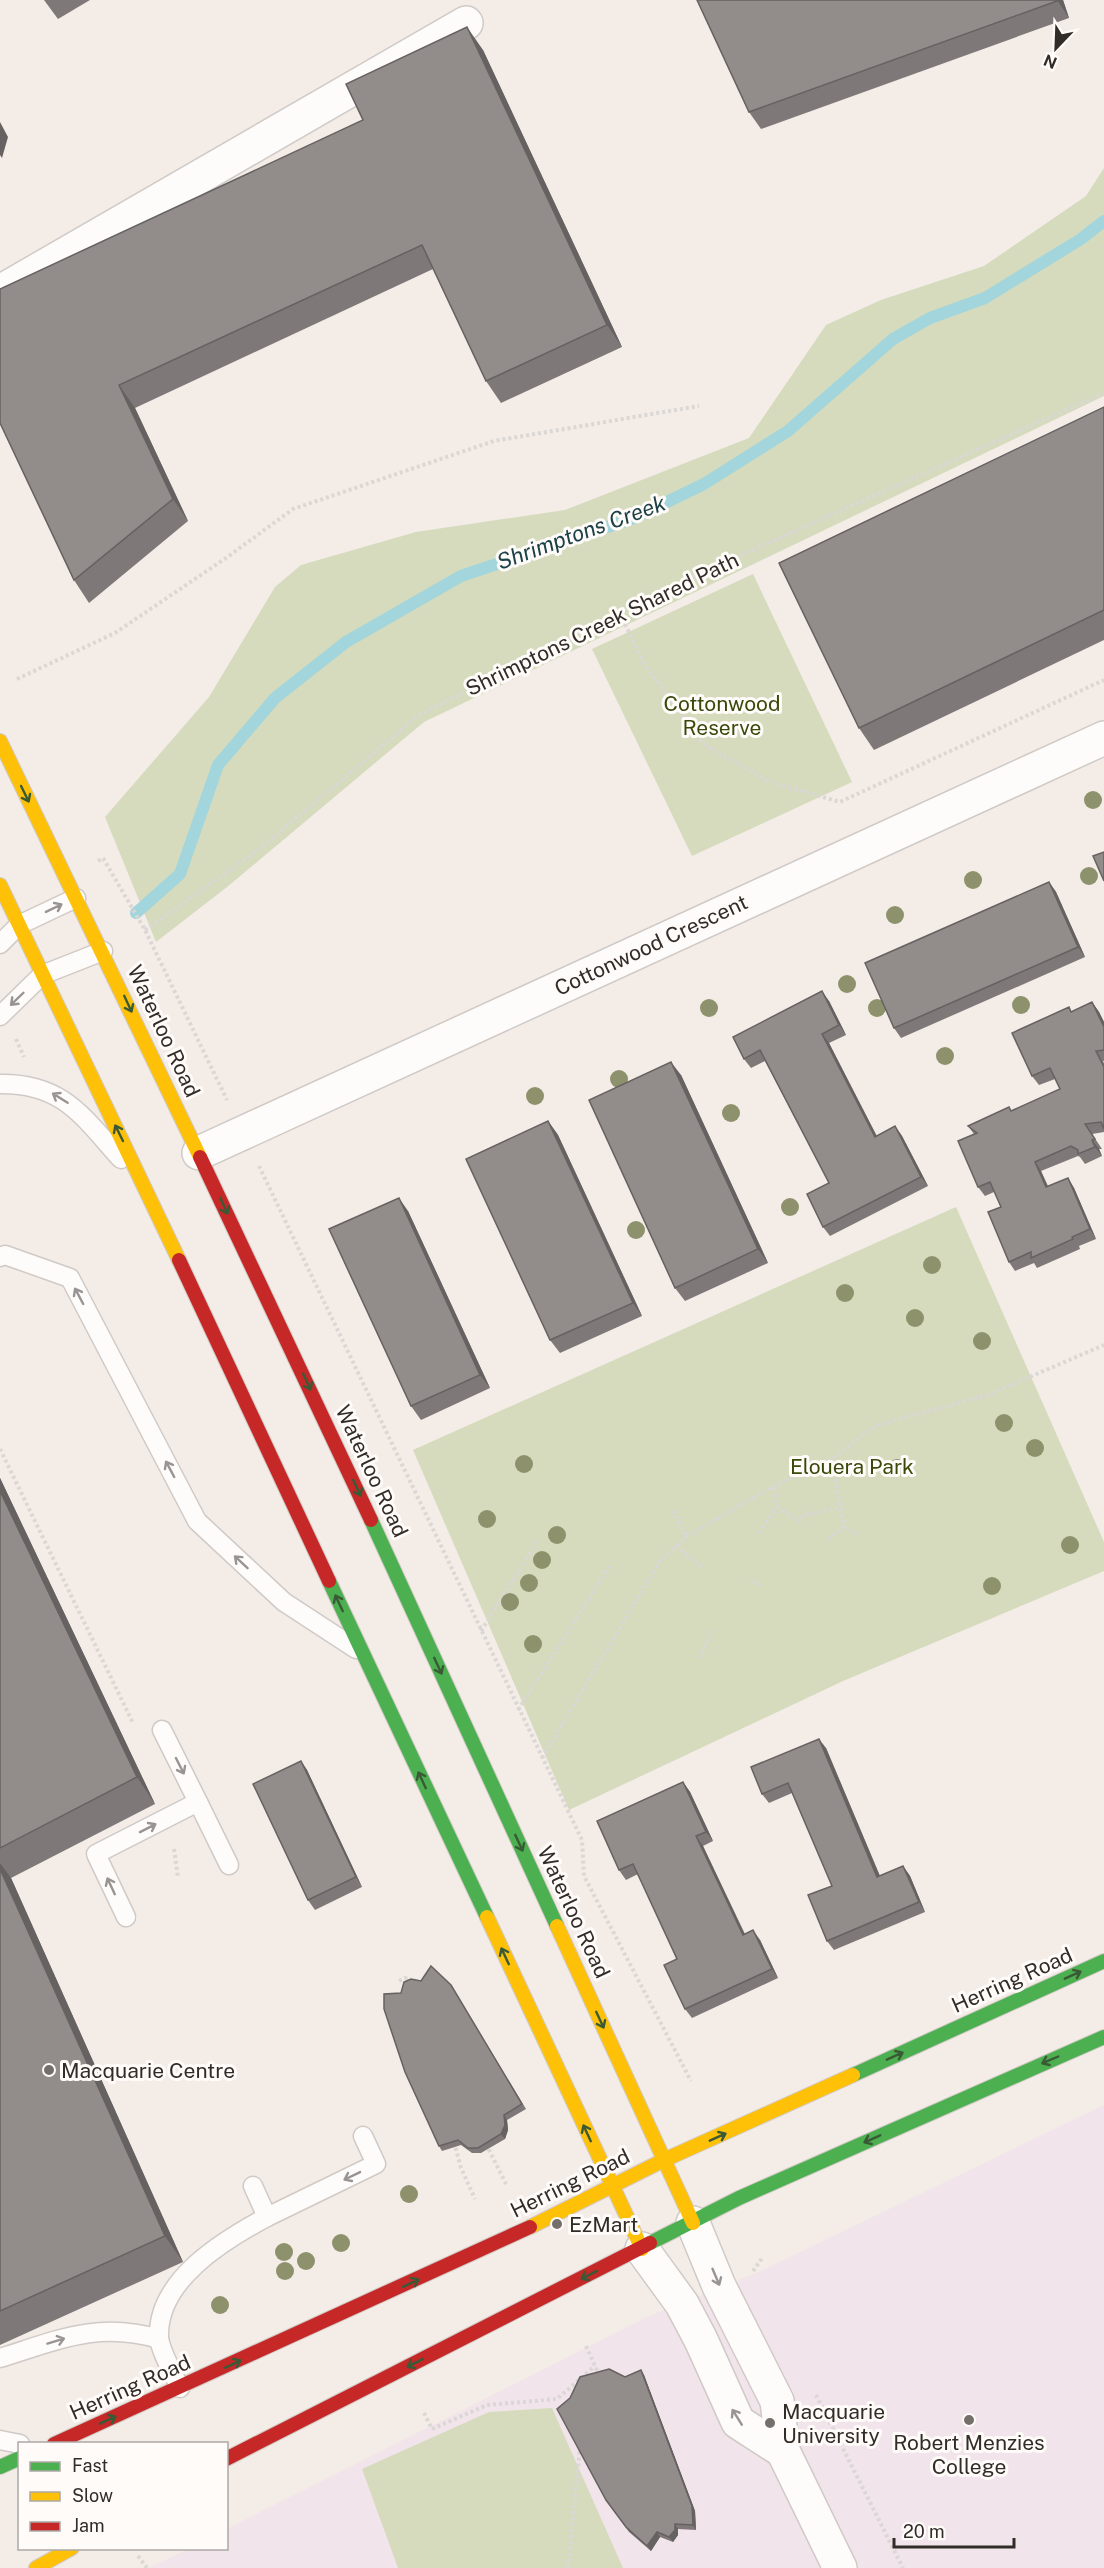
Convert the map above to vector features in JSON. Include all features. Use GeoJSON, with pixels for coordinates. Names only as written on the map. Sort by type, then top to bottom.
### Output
{"type":"FeatureCollection","features":[{"type":"Feature","properties":{"kind":"street"},"geometry":{"type":"LineString","coordinates":[[0,292],[466,23]]}},
{"type":"Feature","properties":{"kind":"street","name":"Cottonwood Crescent"},"geometry":{"type":"LineString","coordinates":[[199,1153],[1104,738]]}},
{"type":"Feature","properties":{"kind":"street","name":"Waterloo Road"},"geometry":{"type":"LineString","coordinates":[[0,741],[103,951],[333,1435],[693,2223]]}},
{"type":"Feature","properties":{"kind":"street"},"geometry":{"type":"LineString","coordinates":[[0,885],[144,1185],[642,2249],[682,2304],[738,2422],[783,2451]]}},
{"type":"Feature","properties":{"kind":"street","name":"Herring Road"},"geometry":{"type":"LineString","coordinates":[[58,2442],[489,2247],[664,2160],[1104,1961]]}},
{"type":"Feature","properties":{"kind":"street"},"geometry":{"type":"LineString","coordinates":[[228,2458],[754,2192],[1104,2037]]}},
{"type":"Feature","properties":{"kind":"street"},"geometry":{"type":"LineString","coordinates":[[693,2223],[719,2286],[777,2401],[783,2451],[840,2568]]}},
{"type":"Feature","properties":{"kind":"street"},"geometry":{"type":"LineString","coordinates":[[0,2467],[18,2459]]}},
{"type":"Feature","properties":{"kind":"street"},"geometry":{"type":"LineString","coordinates":[[36,2568],[68,2550]]}},
{"type":"Feature","properties":{"kind":"lane"},"geometry":{"type":"LineString","coordinates":[[0,944],[19,925],[76,898]]}},
{"type":"Feature","properties":{"kind":"lane"},"geometry":{"type":"LineString","coordinates":[[0,1017],[42,975],[103,951]]}},
{"type":"Feature","properties":{"kind":"lane"},"geometry":{"type":"LineString","coordinates":[[0,1084],[19,1083],[39,1087],[59,1096],[78,1112],[144,1185]]}},
{"type":"Feature","properties":{"kind":"lane"},"geometry":{"type":"LineString","coordinates":[[0,1257],[5,1255],[70,1278],[197,1521],[284,1602],[363,1654]]}},
{"type":"Feature","properties":{"kind":"lane"},"geometry":{"type":"LineString","coordinates":[[162,1730],[229,1865]]}},
{"type":"Feature","properties":{"kind":"lane"},"geometry":{"type":"LineString","coordinates":[[126,1917],[96,1854],[198,1802]]}},
{"type":"Feature","properties":{"kind":"lane"},"geometry":{"type":"LineString","coordinates":[[180,2388],[159,2339],[166,2304],[189,2271],[246,2228],[376,2164],[363,2136]]}},
{"type":"Feature","properties":{"kind":"lane"},"geometry":{"type":"LineString","coordinates":[[253,2186],[267,2217]]}},
{"type":"Feature","properties":{"kind":"lane"},"geometry":{"type":"LineString","coordinates":[[0,2358],[84,2332],[109,2330],[138,2333],[159,2339]]}},
{"type":"Feature","properties":{"kind":"lane"},"geometry":{"type":"LineString","coordinates":[[0,2440],[18,2444]]}},
{"type":"Feature","properties":{"kind":"path","name":"Shrimptons Creek Shared Path"},"geometry":{"type":"LineString","coordinates":[[145,930],[257,851],[419,715],[681,582],[1104,393]]}},
{"type":"Feature","properties":{"kind":"path"},"geometry":{"type":"LineString","coordinates":[[17,679],[114,633],[226,558],[293,509],[494,441],[699,406]]}},
{"type":"Feature","properties":{"kind":"path"},"geometry":{"type":"LineString","coordinates":[[620,614],[643,662],[703,744],[770,782],[840,802],[1104,680]]}},
{"type":"Feature","properties":{"kind":"path"},"geometry":{"type":"LineString","coordinates":[[104,858],[145,930],[227,1100]]}},
{"type":"Feature","properties":{"kind":"path"},"geometry":{"type":"LineString","coordinates":[[263,1174],[582,1840],[584,1876],[692,2081]]}},
{"type":"Feature","properties":{"kind":"path"},"geometry":{"type":"LineString","coordinates":[[541,1758],[660,1561],[687,1536],[774,1486],[832,1459],[877,1425],[988,1395],[1104,1346]]}},
{"type":"Feature","properties":{"kind":"path"},"geometry":{"type":"LineString","coordinates":[[0,1449],[135,1727]]}},
{"type":"Feature","properties":{"kind":"path"},"geometry":{"type":"LineString","coordinates":[[832,1459],[844,1527]]}},
{"type":"Feature","properties":{"kind":"path"},"geometry":{"type":"LineString","coordinates":[[759,1533],[777,1507],[774,1486]]}},
{"type":"Feature","properties":{"kind":"path"},"geometry":{"type":"LineString","coordinates":[[777,1507],[799,1521],[803,1515],[841,1507]]}},
{"type":"Feature","properties":{"kind":"path"},"geometry":{"type":"LineString","coordinates":[[673,1510],[687,1536]]}},
{"type":"Feature","properties":{"kind":"path"},"geometry":{"type":"LineString","coordinates":[[844,1527],[859,1536]]}},
{"type":"Feature","properties":{"kind":"path"},"geometry":{"type":"LineString","coordinates":[[828,1539],[844,1527]]}},
{"type":"Feature","properties":{"kind":"path"},"geometry":{"type":"LineString","coordinates":[[481,1631],[539,1539]]}},
{"type":"Feature","properties":{"kind":"path"},"geometry":{"type":"LineString","coordinates":[[676,1546],[703,1567]]}},
{"type":"Feature","properties":{"kind":"path"},"geometry":{"type":"LineString","coordinates":[[518,1710],[611,1564]]}},
{"type":"Feature","properties":{"kind":"path"},"geometry":{"type":"LineString","coordinates":[[751,1581],[760,1585]]}},
{"type":"Feature","properties":{"kind":"path"},"geometry":{"type":"LineString","coordinates":[[699,1658],[713,1630]]}},
{"type":"Feature","properties":{"kind":"path"},"geometry":{"type":"LineString","coordinates":[[169,1817],[178,1878]]}},
{"type":"Feature","properties":{"kind":"path"},"geometry":{"type":"LineString","coordinates":[[399,1981],[410,1976]]}},
{"type":"Feature","properties":{"kind":"path"},"geometry":{"type":"LineString","coordinates":[[453,2137],[461,2168],[475,2199]]}},
{"type":"Feature","properties":{"kind":"path"},"geometry":{"type":"LineString","coordinates":[[484,2140],[506,2184]]}},
{"type":"Feature","properties":{"kind":"path"},"geometry":{"type":"LineString","coordinates":[[758,2280],[753,2269],[763,2257]]}},
{"type":"Feature","properties":{"kind":"path"},"geometry":{"type":"LineString","coordinates":[[586,2346],[604,2387]]}},
{"type":"Feature","properties":{"kind":"path"},"geometry":{"type":"LineString","coordinates":[[424,2413],[432,2429],[487,2405],[557,2400],[595,2366]]}},
{"type":"Feature","properties":{"kind":"path"},"geometry":{"type":"LineString","coordinates":[[812,2387],[903,2568]]}},
{"type":"Feature","properties":{"kind":"path"},"geometry":{"type":"LineString","coordinates":[[568,2568],[581,2452],[576,2441]]}},
{"type":"Feature","properties":{"kind":"path"},"geometry":{"type":"LineString","coordinates":[[138,2556],[147,2568]]}},
{"type":"Feature","properties":{"kind":"shaded area","name":"Macquarie University"},"geometry":{"type":"Polygon","coordinates":[[[1104,2105],[1104,2568],[149,2568],[186,2550],[228,2550],[228,2528],[647,2317],[759,2272],[1104,2105]]]}},
{"type":"Feature","properties":{"kind":"green space"},"geometry":{"type":"Polygon","coordinates":[[[1104,168],[1104,396],[424,722],[227,887],[156,942],[105,817],[209,697],[275,587],[301,565],[416,532],[565,510],[749,438],[826,325],[881,300],[984,266],[1086,196],[1104,168]]]}},
{"type":"Feature","properties":{"kind":"green space","name":"Cottonwood Reserve"},"geometry":{"type":"Polygon","coordinates":[[[753,574],[852,782],[692,856],[592,649],[753,574]]]}},
{"type":"Feature","properties":{"kind":"green space","name":"Elouera Park"},"geometry":{"type":"Polygon","coordinates":[[[956,1207],[1104,1542],[1104,1571],[843,1681],[569,1810],[413,1450],[956,1207]]]}},
{"type":"Feature","properties":{"kind":"green space"},"geometry":{"type":"Polygon","coordinates":[[[552,2408],[623,2568],[398,2568],[362,2469],[489,2412],[552,2408]]]}},
{"type":"Feature","properties":{"kind":"building"},"geometry":{"type":"Polygon","coordinates":[[[697,0],[1057,0],[1057,1],[749,112],[697,0]]]}},
{"type":"Feature","properties":{"kind":"building"},"geometry":{"type":"Polygon","coordinates":[[[467,27],[607,325],[486,381],[422,245],[119,385],[173,499],[74,580],[0,423],[0,289],[363,120],[346,84],[467,27]]]}},
{"type":"Feature","properties":{"kind":"building"},"geometry":{"type":"Polygon","coordinates":[[[1104,407],[1104,610],[859,728],[779,563],[1104,407]]]}},
{"type":"Feature","properties":{"kind":"building"},"geometry":{"type":"Polygon","coordinates":[[[1104,852],[1104,881],[1093,856],[1104,852]]]}},
{"type":"Feature","properties":{"kind":"building"},"geometry":{"type":"Polygon","coordinates":[[[1049,882],[1078,947],[894,1028],[865,963],[1049,882]]]}},
{"type":"Feature","properties":{"kind":"building"},"geometry":{"type":"Polygon","coordinates":[[[822,991],[839,1025],[822,1034],[875,1137],[895,1126],[921,1177],[823,1227],[807,1194],[829,1183],[760,1050],[744,1059],[733,1037],[822,991]]]}},
{"type":"Feature","properties":{"kind":"building"},"geometry":{"type":"Polygon","coordinates":[[[1092,1002],[1104,1027],[1104,1050],[1096,1051],[1104,1067],[1104,1129],[1101,1122],[1085,1124],[1095,1139],[1092,1140],[1095,1147],[1078,1154],[1078,1150],[1071,1146],[1035,1162],[1046,1187],[1068,1178],[1090,1229],[1031,1258],[1031,1252],[1009,1262],[988,1212],[1001,1207],[990,1182],[978,1187],[958,1141],[977,1133],[968,1126],[1009,1107],[1011,1111],[1060,1089],[1050,1068],[1032,1076],[1012,1033],[1069,1007],[1071,1012],[1092,1002]]]}},
{"type":"Feature","properties":{"kind":"building"},"geometry":{"type":"Polygon","coordinates":[[[671,1062],[758,1249],[675,1288],[589,1100],[671,1062]]]}},
{"type":"Feature","properties":{"kind":"building"},"geometry":{"type":"Polygon","coordinates":[[[548,1121],[633,1303],[550,1340],[466,1159],[548,1121]]]}},
{"type":"Feature","properties":{"kind":"building"},"geometry":{"type":"Polygon","coordinates":[[[399,1198],[480,1375],[411,1406],[329,1229],[399,1198]]]}},
{"type":"Feature","properties":{"kind":"building"},"geometry":{"type":"Polygon","coordinates":[[[0,1491],[137,1777],[0,1848],[0,1491]]]}},
{"type":"Feature","properties":{"kind":"building"},"geometry":{"type":"Polygon","coordinates":[[[819,1739],[877,1877],[903,1866],[919,1902],[827,1941],[808,1895],[832,1886],[788,1783],[762,1794],[751,1767],[819,1739]]]}},
{"type":"Feature","properties":{"kind":"building"},"geometry":{"type":"Polygon","coordinates":[[[301,1761],[356,1877],[308,1900],[253,1784],[301,1761]]]}},
{"type":"Feature","properties":{"kind":"building"},"geometry":{"type":"Polygon","coordinates":[[[683,1782],[706,1832],[696,1836],[743,1935],[753,1930],[772,1969],[685,2009],[664,1965],[677,1959],[633,1864],[619,1870],[597,1821],[683,1782]]]}},
{"type":"Feature","properties":{"kind":"building"},"geometry":{"type":"Polygon","coordinates":[[[0,1869],[165,2236],[0,2311],[0,1869]]]}},
{"type":"Feature","properties":{"kind":"building"},"geometry":{"type":"Polygon","coordinates":[[[431,1966],[451,1985],[522,2104],[504,2115],[505,2125],[501,2134],[478,2148],[468,2148],[458,2140],[439,2146],[405,2072],[384,2009],[384,1994],[401,1993],[404,1982],[411,1979],[421,1981],[431,1966]]]}},
{"type":"Feature","properties":{"kind":"building"},"geometry":{"type":"Polygon","coordinates":[[[609,2369],[625,2377],[641,2370],[692,2506],[693,2525],[675,2524],[675,2530],[669,2537],[657,2532],[647,2546],[626,2527],[606,2500],[557,2409],[570,2398],[580,2377],[609,2369]]]}},
{"type":"Feature","properties":{"kind":"waterway","name":"Shrimptons Creek"},"geometry":{"type":"LineString","coordinates":[[136,913],[180,874],[218,765],[275,698],[346,642],[461,576],[634,518],[704,484],[788,431],[893,339],[930,318],[985,298],[1081,239],[1104,221]]}},
{"type":"Feature","properties":{"kind":"traffic: fast"},"geometry":{"type":"LineString","coordinates":[[371,1520],[557,1926]]}},
{"type":"Feature","properties":{"kind":"traffic: fast"},"geometry":{"type":"LineString","coordinates":[[329,1581],[487,1917]]}},
{"type":"Feature","properties":{"kind":"traffic: fast"},"geometry":{"type":"LineString","coordinates":[[853,2075],[1104,1961]]}},
{"type":"Feature","properties":{"kind":"traffic: fast"},"geometry":{"type":"LineString","coordinates":[[650,2243],[739,2198],[1104,2037]]}},
{"type":"Feature","properties":{"kind":"traffic: fast"},"geometry":{"type":"LineString","coordinates":[[0,2467],[18,2459]]}},
{"type":"Feature","properties":{"kind":"traffic: slow"},"geometry":{"type":"LineString","coordinates":[[0,741],[200,1157]]}},
{"type":"Feature","properties":{"kind":"traffic: slow"},"geometry":{"type":"LineString","coordinates":[[0,885],[179,1260]]}},
{"type":"Feature","properties":{"kind":"traffic: slow"},"geometry":{"type":"LineString","coordinates":[[487,1917],[642,2249]]}},
{"type":"Feature","properties":{"kind":"traffic: slow"},"geometry":{"type":"LineString","coordinates":[[557,1926],[693,2223]]}},
{"type":"Feature","properties":{"kind":"traffic: slow"},"geometry":{"type":"LineString","coordinates":[[530,2227],[664,2160],[853,2075]]}},
{"type":"Feature","properties":{"kind":"traffic: slow"},"geometry":{"type":"LineString","coordinates":[[36,2568],[68,2550]]}},
{"type":"Feature","properties":{"kind":"traffic: jam"},"geometry":{"type":"LineString","coordinates":[[200,1157],[371,1520]]}},
{"type":"Feature","properties":{"kind":"traffic: jam"},"geometry":{"type":"LineString","coordinates":[[179,1260],[329,1581]]}},
{"type":"Feature","properties":{"kind":"traffic: jam"},"geometry":{"type":"LineString","coordinates":[[58,2442],[530,2227]]}},
{"type":"Feature","properties":{"kind":"traffic: jam"},"geometry":{"type":"LineString","coordinates":[[228,2458],[650,2243]]}},
{"type":"Feature","properties":{"kind":"place","name":"Macquarie Centre"},"geometry":{"type":"Point","coordinates":[49,2070]}},
{"type":"Feature","properties":{"kind":"place","name":"EzMart"},"geometry":{"type":"Point","coordinates":[557,2224]}},
{"type":"Feature","properties":{"kind":"place","name":"Robert Menzies College"},"geometry":{"type":"Point","coordinates":[969,2420]}},
{"type":"Feature","properties":{"kind":"place","name":"Macquarie University"},"geometry":{"type":"Point","coordinates":[770,2423]}}]}
